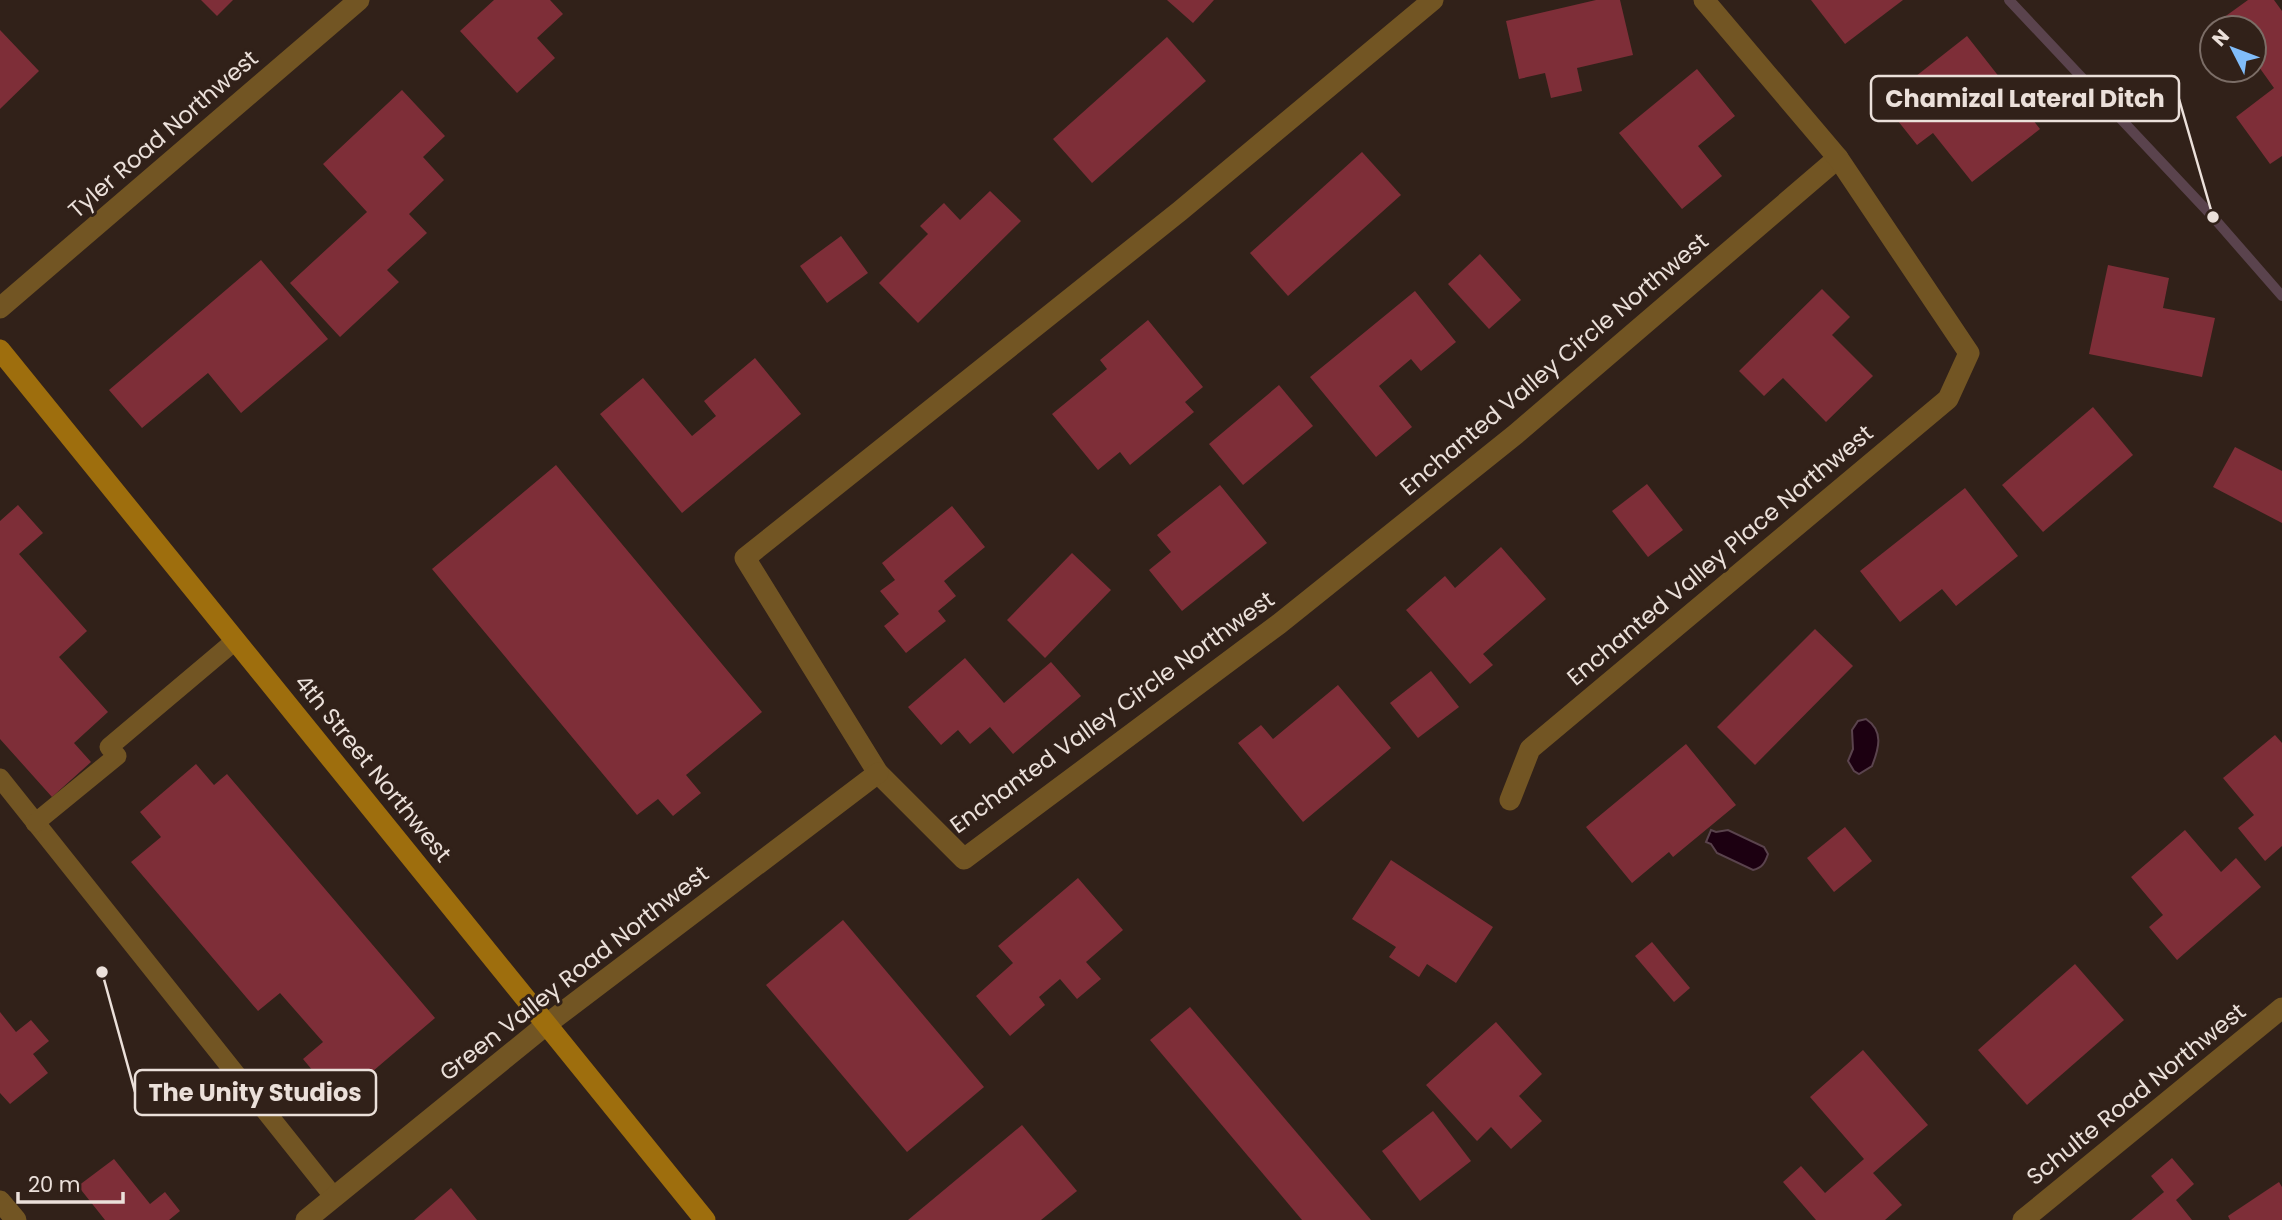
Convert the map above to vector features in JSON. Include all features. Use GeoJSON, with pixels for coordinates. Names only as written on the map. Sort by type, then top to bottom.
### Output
{"type":"FeatureCollection","features":[{"type":"Feature","properties":{"kind":"main road","name":"4th Street Northwest"},"geometry":{"type":"LineString","coordinates":[[0,350],[705,1220]]}},
{"type":"Feature","properties":{"kind":"street","name":"Tyler Road Northwest"},"geometry":{"type":"LineString","coordinates":[[0,309],[359,0]]}},
{"type":"Feature","properties":{"kind":"street","name":"Enchanted Valley Circle Northwest"},"geometry":{"type":"LineString","coordinates":[[1433,0],[1180,211],[745,558],[878,773],[964,859],[1279,624],[1505,443],[1838,158]]}},
{"type":"Feature","properties":{"kind":"street"},"geometry":{"type":"LineString","coordinates":[[1704,0],[1838,158]]}},
{"type":"Feature","properties":{"kind":"street","name":"Enchanted Valley Place Northwest"},"geometry":{"type":"LineString","coordinates":[[1510,800],[1530,749],[1948,399],[1969,354],[1838,158]]}},
{"type":"Feature","properties":{"kind":"street","name":"Green Valley Road Northwest"},"geometry":{"type":"LineString","coordinates":[[306,1220],[547,1024],[878,773]]}},
{"type":"Feature","properties":{"kind":"street","name":"Schulte Road Northwest"},"geometry":{"type":"LineString","coordinates":[[2023,1220],[2282,1009]]}},
{"type":"Feature","properties":{"kind":"street"},"geometry":{"type":"LineString","coordinates":[[0,1201],[16,1220]]}},
{"type":"Feature","properties":{"kind":"lane"},"geometry":{"type":"LineString","coordinates":[[36,823],[117,756],[109,747],[236,640]]}},
{"type":"Feature","properties":{"kind":"lane"},"geometry":{"type":"LineString","coordinates":[[0,778],[334,1197]]}},
{"type":"Feature","properties":{"kind":"shaded area"},"geometry":{"type":"Polygon","coordinates":[[[1866,719],[1876,729],[1878,746],[1872,766],[1859,774],[1848,761],[1853,749],[1852,730],[1858,721],[1866,719]]]}},
{"type":"Feature","properties":{"kind":"shaded area"},"geometry":{"type":"Polygon","coordinates":[[[1711,830],[1728,830],[1764,847],[1768,854],[1764,862],[1753,870],[1717,853],[1711,844],[1706,842],[1711,830]]]}},
{"type":"Feature","properties":{"kind":"building"},"geometry":{"type":"Polygon","coordinates":[[[201,0],[233,0],[217,16],[201,0]]]}},
{"type":"Feature","properties":{"kind":"building"},"geometry":{"type":"Polygon","coordinates":[[[494,0],[550,0],[563,14],[537,38],[555,58],[517,93],[460,31],[494,0]]]}},
{"type":"Feature","properties":{"kind":"building"},"geometry":{"type":"Polygon","coordinates":[[[1167,0],[1214,0],[1193,23],[1167,0]]]}},
{"type":"Feature","properties":{"kind":"building"},"geometry":{"type":"Polygon","coordinates":[[[1596,0],[1620,0],[1633,55],[1577,68],[1582,91],[1551,98],[1545,73],[1519,79],[1506,21],[1596,0]]]}},
{"type":"Feature","properties":{"kind":"building"},"geometry":{"type":"Polygon","coordinates":[[[1811,0],[1903,0],[1845,44],[1811,0]]]}},
{"type":"Feature","properties":{"kind":"building"},"geometry":{"type":"Polygon","coordinates":[[[2248,0],[2274,0],[2282,11],[2282,156],[2270,164],[2236,117],[2274,88],[2268,80],[2268,14],[2229,14],[2248,0]]]}},
{"type":"Feature","properties":{"kind":"building"},"geometry":{"type":"Polygon","coordinates":[[[0,30],[39,71],[0,109],[0,30]]]}},
{"type":"Feature","properties":{"kind":"building"},"geometry":{"type":"Polygon","coordinates":[[[1967,36],[2040,129],[1972,182],[1933,133],[1917,145],[1883,102],[1967,36]]]}},
{"type":"Feature","properties":{"kind":"building"},"geometry":{"type":"Polygon","coordinates":[[[1167,37],[1206,81],[1092,183],[1053,139],[1167,37]]]}},
{"type":"Feature","properties":{"kind":"building"},"geometry":{"type":"Polygon","coordinates":[[[1697,69],[1735,116],[1698,146],[1722,176],[1682,209],[1619,133],[1697,69]]]}},
{"type":"Feature","properties":{"kind":"building"},"geometry":{"type":"Polygon","coordinates":[[[402,90],[445,136],[423,157],[444,180],[409,214],[427,233],[387,270],[399,282],[340,337],[290,283],[367,212],[323,164],[402,90]]]}},
{"type":"Feature","properties":{"kind":"building"},"geometry":{"type":"Polygon","coordinates":[[[1362,152],[1401,195],[1288,296],[1250,253],[1362,152]]]}},
{"type":"Feature","properties":{"kind":"building"},"geometry":{"type":"Polygon","coordinates":[[[990,191],[1021,221],[918,323],[879,283],[928,234],[920,226],[944,203],[960,220],[990,191]]]}},
{"type":"Feature","properties":{"kind":"building"},"geometry":{"type":"Polygon","coordinates":[[[841,236],[868,273],[827,303],[800,266],[841,236]]]}},
{"type":"Feature","properties":{"kind":"building"},"geometry":{"type":"Polygon","coordinates":[[[1480,254],[1521,300],[1489,329],[1448,284],[1480,254]]]}},
{"type":"Feature","properties":{"kind":"building"},"geometry":{"type":"Polygon","coordinates":[[[261,260],[328,339],[241,413],[208,373],[142,428],[109,390],[261,260]]]}},
{"type":"Feature","properties":{"kind":"building"},"geometry":{"type":"Polygon","coordinates":[[[2108,265],[2169,278],[2163,308],[2215,318],[2202,377],[2089,354],[2108,265]]]}},
{"type":"Feature","properties":{"kind":"building"},"geometry":{"type":"Polygon","coordinates":[[[1822,289],[1850,317],[1832,335],[1873,376],[1826,422],[1783,378],[1764,396],[1739,371],[1822,289]]]}},
{"type":"Feature","properties":{"kind":"building"},"geometry":{"type":"Polygon","coordinates":[[[1415,291],[1456,342],[1421,371],[1411,359],[1379,386],[1412,427],[1376,457],[1310,377],[1415,291]]]}},
{"type":"Feature","properties":{"kind":"building"},"geometry":{"type":"Polygon","coordinates":[[[1148,320],[1203,387],[1185,402],[1194,412],[1130,465],[1120,452],[1098,470],[1052,414],[1107,369],[1100,360],[1148,320]]]}},
{"type":"Feature","properties":{"kind":"building"},"geometry":{"type":"Polygon","coordinates":[[[755,358],[801,414],[682,513],[600,414],[643,378],[692,436],[716,416],[704,401],[755,358]]]}},
{"type":"Feature","properties":{"kind":"building"},"geometry":{"type":"Polygon","coordinates":[[[1279,385],[1313,426],[1243,485],[1209,444],[1279,385]]]}},
{"type":"Feature","properties":{"kind":"building"},"geometry":{"type":"Polygon","coordinates":[[[2093,407],[2133,455],[2043,532],[2002,485],[2093,407]]]}},
{"type":"Feature","properties":{"kind":"building"},"geometry":{"type":"Polygon","coordinates":[[[2235,447],[2282,471],[2282,523],[2213,487],[2235,447]]]}},
{"type":"Feature","properties":{"kind":"building"},"geometry":{"type":"Polygon","coordinates":[[[556,465],[762,712],[686,775],[701,793],[673,816],[658,799],[637,815],[432,569],[556,465]]]}},
{"type":"Feature","properties":{"kind":"building"},"geometry":{"type":"Polygon","coordinates":[[[1647,484],[1683,530],[1648,557],[1612,511],[1647,484]]]}},
{"type":"Feature","properties":{"kind":"building"},"geometry":{"type":"Polygon","coordinates":[[[1220,485],[1267,543],[1182,611],[1149,570],[1171,552],[1157,535],[1220,485]]]}},
{"type":"Feature","properties":{"kind":"building"},"geometry":{"type":"Polygon","coordinates":[[[1965,488],[2018,556],[1956,606],[1942,589],[1900,622],[1860,571],[1965,488]]]}},
{"type":"Feature","properties":{"kind":"building"},"geometry":{"type":"Polygon","coordinates":[[[18,505],[43,533],[19,554],[87,631],[59,657],[108,712],[74,743],[91,762],[52,797],[0,739],[0,521],[18,505]]]}},
{"type":"Feature","properties":{"kind":"building"},"geometry":{"type":"Polygon","coordinates":[[[952,506],[985,547],[944,581],[956,596],[938,611],[946,621],[906,653],[884,626],[899,614],[880,591],[895,580],[882,563],[952,506]]]}},
{"type":"Feature","properties":{"kind":"building"},"geometry":{"type":"Polygon","coordinates":[[[1501,547],[1546,599],[1483,654],[1493,665],[1470,684],[1406,610],[1445,576],[1455,588],[1501,547]]]}},
{"type":"Feature","properties":{"kind":"building"},"geometry":{"type":"Polygon","coordinates":[[[1072,553],[1111,590],[1045,658],[1007,620],[1072,553]]]}},
{"type":"Feature","properties":{"kind":"building"},"geometry":{"type":"Polygon","coordinates":[[[1815,629],[1853,666],[1755,765],[1717,727],[1815,629]]]}},
{"type":"Feature","properties":{"kind":"building"},"geometry":{"type":"Polygon","coordinates":[[[965,658],[1004,703],[1051,662],[1081,696],[1013,754],[990,727],[970,744],[958,730],[941,745],[908,707],[965,658]]]}},
{"type":"Feature","properties":{"kind":"building"},"geometry":{"type":"Polygon","coordinates":[[[1431,671],[1459,707],[1418,738],[1390,703],[1431,671]]]}},
{"type":"Feature","properties":{"kind":"building"},"geometry":{"type":"Polygon","coordinates":[[[1338,685],[1391,748],[1303,822],[1238,743],[1261,725],[1273,739],[1338,685]]]}},
{"type":"Feature","properties":{"kind":"building"},"geometry":{"type":"Polygon","coordinates":[[[2275,735],[2282,743],[2282,846],[2265,861],[2238,828],[2254,815],[2223,778],[2275,735]]]}},
{"type":"Feature","properties":{"kind":"building"},"geometry":{"type":"Polygon","coordinates":[[[1686,744],[1736,805],[1673,857],[1669,852],[1632,883],[1586,827],[1686,744]]]}},
{"type":"Feature","properties":{"kind":"building"},"geometry":{"type":"Polygon","coordinates":[[[196,764],[214,785],[227,774],[435,1018],[338,1101],[303,1059],[323,1042],[280,993],[258,1011],[131,862],[161,837],[140,812],[196,764]]]}},
{"type":"Feature","properties":{"kind":"building"},"geometry":{"type":"Polygon","coordinates":[[[1845,827],[1872,861],[1834,892],[1807,858],[1845,827]]]}},
{"type":"Feature","properties":{"kind":"building"},"geometry":{"type":"Polygon","coordinates":[[[2185,830],[2221,872],[2236,858],[2261,887],[2177,960],[2149,927],[2163,915],[2131,877],[2185,830]]]}},
{"type":"Feature","properties":{"kind":"building"},"geometry":{"type":"Polygon","coordinates":[[[1391,860],[1493,927],[1456,983],[1427,964],[1419,977],[1389,957],[1396,947],[1352,919],[1391,860]]]}},
{"type":"Feature","properties":{"kind":"building"},"geometry":{"type":"Polygon","coordinates":[[[1078,878],[1123,930],[1086,962],[1101,979],[1077,999],[1060,979],[1039,997],[1045,1005],[1010,1036],[976,996],[1013,963],[998,946],[1078,878]]]}},
{"type":"Feature","properties":{"kind":"building"},"geometry":{"type":"Polygon","coordinates":[[[843,920],[984,1087],[907,1152],[766,985],[843,920]]]}},
{"type":"Feature","properties":{"kind":"building"},"geometry":{"type":"Polygon","coordinates":[[[1652,942],[1690,988],[1674,1002],[1635,956],[1652,942]]]}},
{"type":"Feature","properties":{"kind":"building"},"geometry":{"type":"Polygon","coordinates":[[[2075,964],[2124,1020],[2027,1105],[1978,1050],[2075,964]]]}},
{"type":"Feature","properties":{"kind":"building"},"geometry":{"type":"Polygon","coordinates":[[[1190,1007],[1371,1220],[1302,1220],[1150,1040],[1190,1007]]]}},
{"type":"Feature","properties":{"kind":"building"},"geometry":{"type":"Polygon","coordinates":[[[0,1012],[16,1032],[31,1020],[49,1041],[33,1054],[48,1073],[10,1104],[0,1093],[0,1012]]]}},
{"type":"Feature","properties":{"kind":"building"},"geometry":{"type":"Polygon","coordinates":[[[1496,1022],[1542,1074],[1519,1096],[1542,1121],[1511,1149],[1491,1127],[1477,1141],[1426,1085],[1496,1022]]]}},
{"type":"Feature","properties":{"kind":"building"},"geometry":{"type":"Polygon","coordinates":[[[1863,1050],[1928,1125],[1873,1173],[1902,1205],[1885,1220],[1816,1220],[1783,1182],[1801,1166],[1825,1193],[1864,1159],[1810,1097],[1863,1050]]]}},
{"type":"Feature","properties":{"kind":"building"},"geometry":{"type":"Polygon","coordinates":[[[1433,1111],[1471,1161],[1420,1201],[1382,1151],[1433,1111]]]}},
{"type":"Feature","properties":{"kind":"building"},"geometry":{"type":"Polygon","coordinates":[[[1022,1125],[1077,1191],[1041,1220],[908,1220],[1022,1125]]]}},
{"type":"Feature","properties":{"kind":"building"},"geometry":{"type":"Polygon","coordinates":[[[2172,1158],[2194,1184],[2176,1200],[2192,1220],[2131,1220],[2164,1192],[2151,1176],[2172,1158]]]}},
{"type":"Feature","properties":{"kind":"building"},"geometry":{"type":"Polygon","coordinates":[[[114,1159],[150,1204],[165,1192],[180,1211],[169,1220],[105,1220],[78,1186],[114,1159]]]}},
{"type":"Feature","properties":{"kind":"building"},"geometry":{"type":"Polygon","coordinates":[[[2279,1182],[2282,1187],[2282,1220],[2230,1220],[2228,1216],[2279,1182]]]}},
{"type":"Feature","properties":{"kind":"building"},"geometry":{"type":"Polygon","coordinates":[[[451,1188],[477,1220],[414,1220],[451,1188]]]}},
{"type":"Feature","properties":{"kind":"waterway"},"geometry":{"type":"LineString","coordinates":[[2009,0],[2213,217],[2282,296]]}},
{"type":"Feature","properties":{"kind":"place","name":"Chamizal Lateral Ditch"},"geometry":{"type":"Point","coordinates":[2213,217]}},
{"type":"Feature","properties":{"kind":"place","name":"The Unity Studios"},"geometry":{"type":"Point","coordinates":[102,972]}}]}
